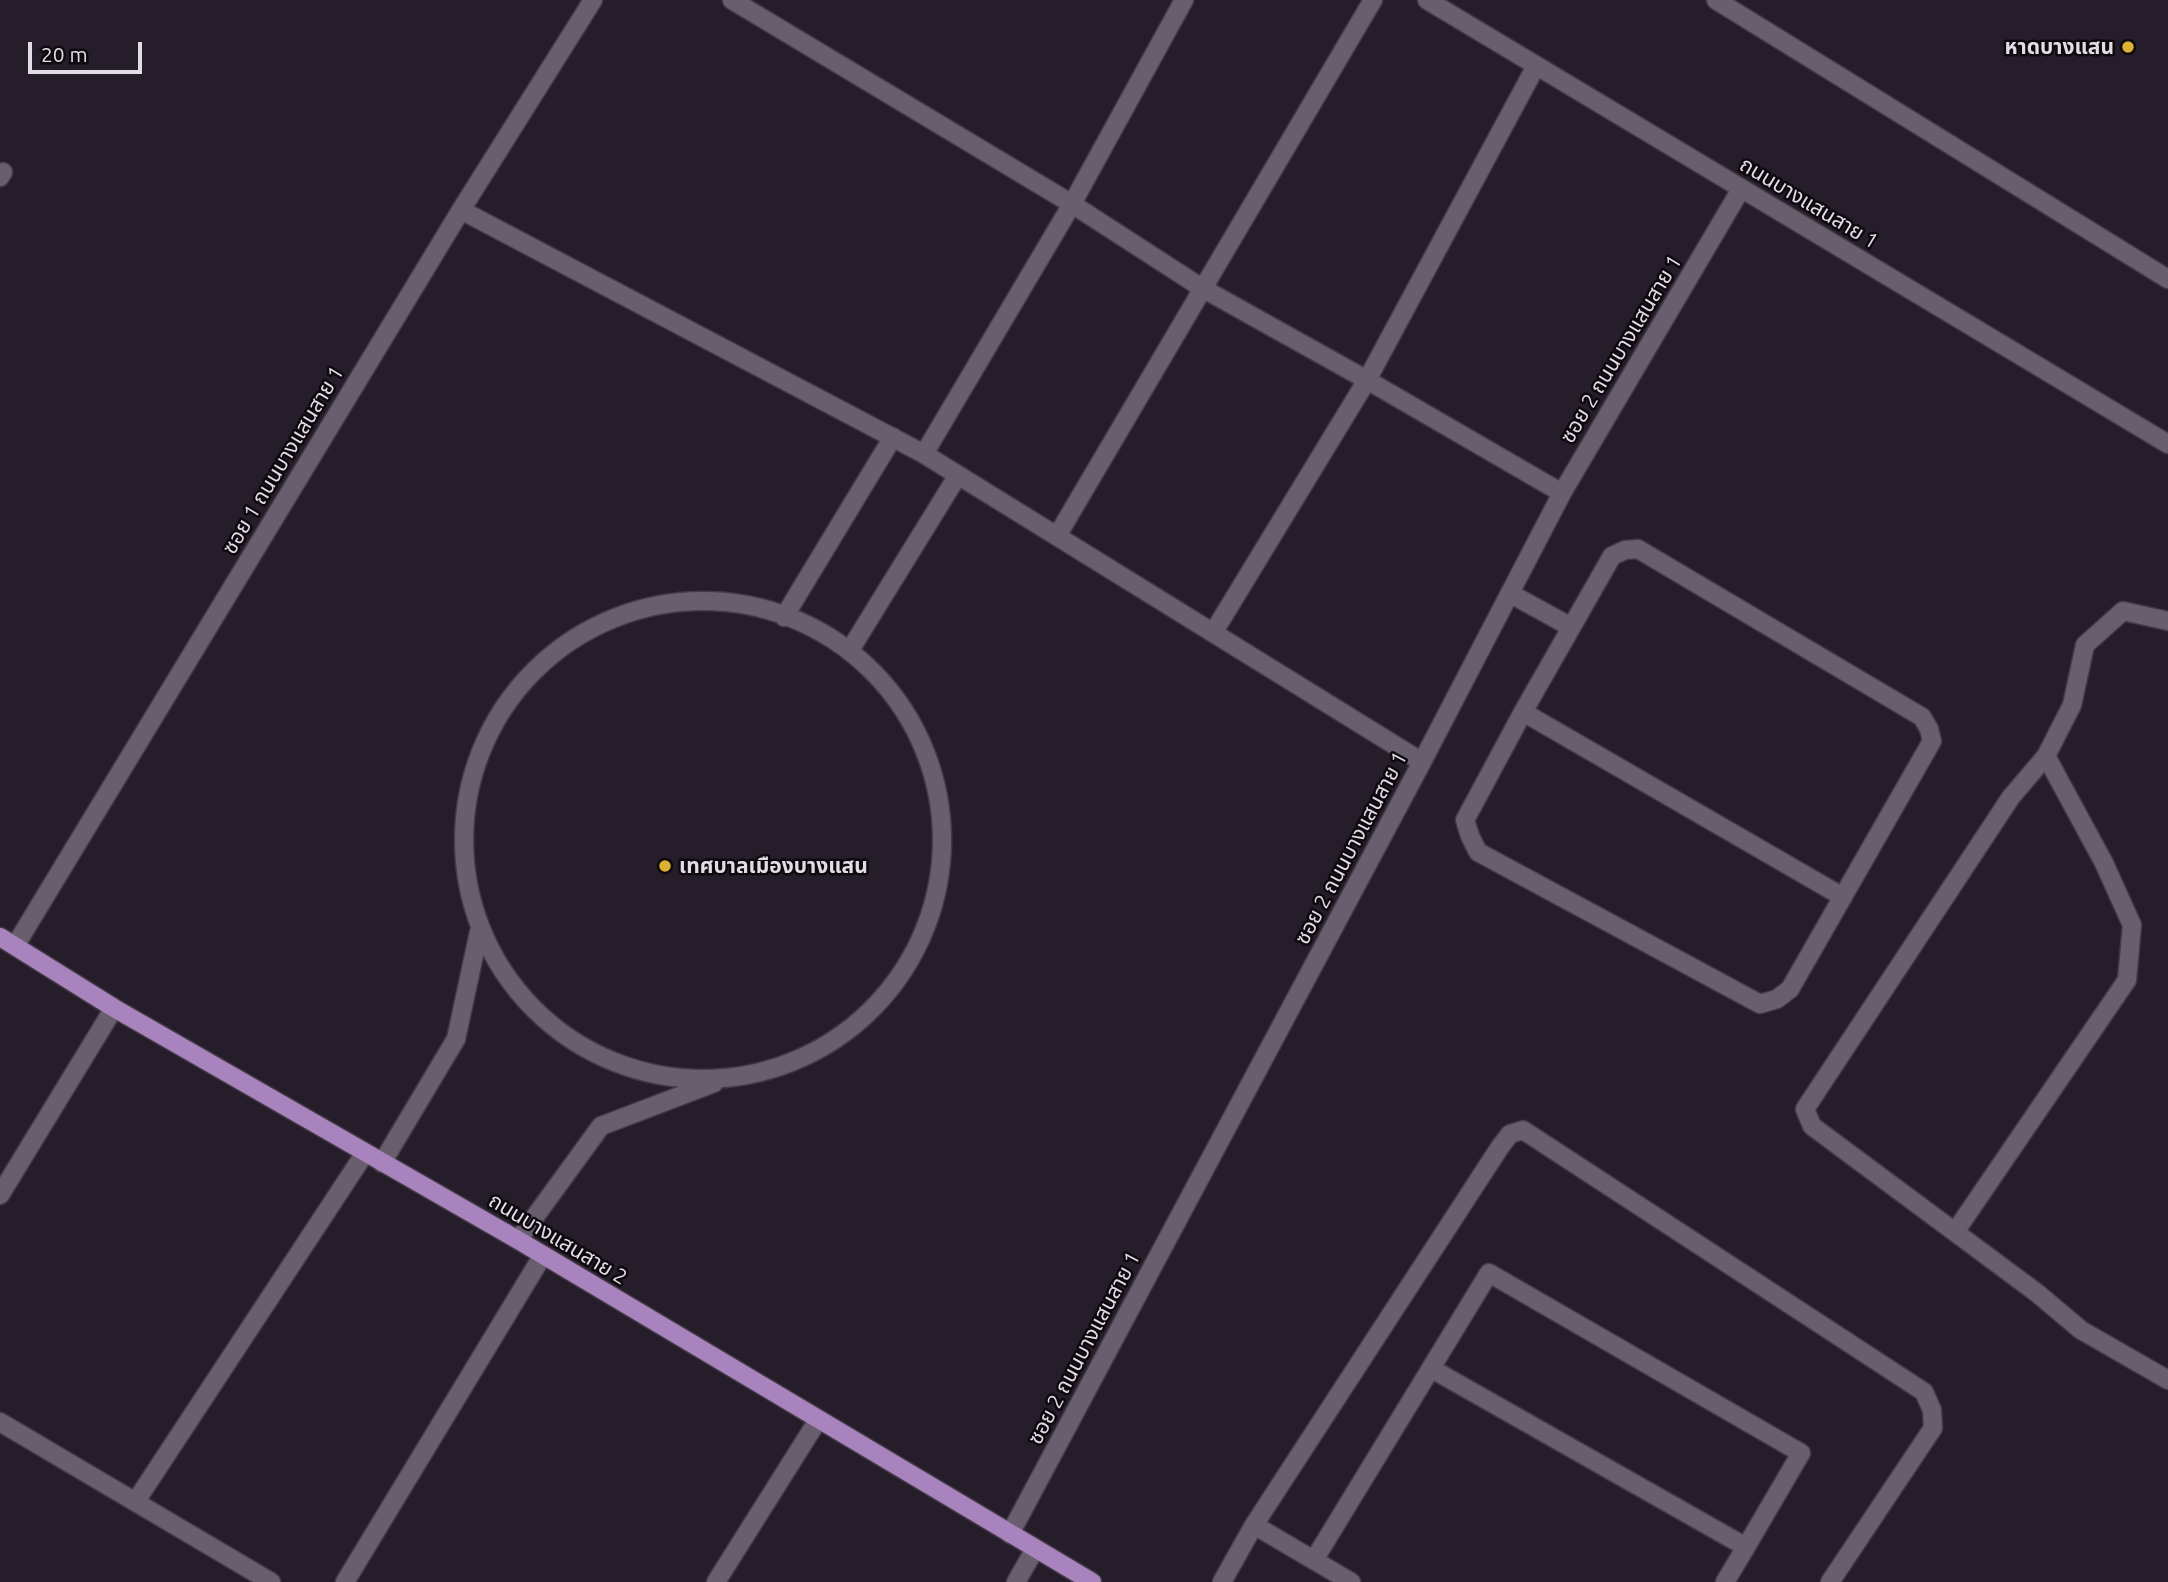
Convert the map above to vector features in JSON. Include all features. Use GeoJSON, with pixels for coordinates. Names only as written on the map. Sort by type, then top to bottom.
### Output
{"type":"FeatureCollection","features":[{"type":"Feature","properties":{"kind":"main road","name":"ถนนบางแสนสาย 2"},"geometry":{"type":"LineString","coordinates":[[8,942],[114,1008],[518,1240],[1092,1582]]}},
{"type":"Feature","properties":{"kind":"street","name":"ซอย 1 ถนนบางแสนสาย 1"},"geometry":{"type":"LineString","coordinates":[[8,942],[593,0]]}},
{"type":"Feature","properties":{"kind":"street"},"geometry":{"type":"LineString","coordinates":[[732,0],[1072,204],[1202,288],[1562,494]]}},
{"type":"Feature","properties":{"kind":"street"},"geometry":{"type":"LineString","coordinates":[[924,454],[1072,204],[1184,0]]}},
{"type":"Feature","properties":{"kind":"street"},"geometry":{"type":"LineString","coordinates":[[1057,536],[1373,0]]}},
{"type":"Feature","properties":{"kind":"street","name":"ถนนบางแสนสาย 1"},"geometry":{"type":"LineString","coordinates":[[1427,0],[2168,444]]}},
{"type":"Feature","properties":{"kind":"street"},"geometry":{"type":"LineString","coordinates":[[1716,0],[2168,279]]}},
{"type":"Feature","properties":{"kind":"street"},"geometry":{"type":"LineString","coordinates":[[1213,633],[1367,380],[1536,66]]}},
{"type":"Feature","properties":{"kind":"street","name":"ซอย 2 ถนนบางแสนสาย 1"},"geometry":{"type":"LineString","coordinates":[[1010,1534],[1562,494],[1741,189]]}},
{"type":"Feature","properties":{"kind":"street"},"geometry":{"type":"LineString","coordinates":[[461,210],[924,454],[1422,762]]}},
{"type":"Feature","properties":{"kind":"street"},"geometry":{"type":"LineString","coordinates":[[784,617],[893,438]]}},
{"type":"Feature","properties":{"kind":"street"},"geometry":{"type":"LineString","coordinates":[[850,650],[958,475]]}},
{"type":"Feature","properties":{"kind":"street"},"geometry":{"type":"LineString","coordinates":[[1638,549],[1922,717],[1932,741],[1790,989],[1777,999],[1760,1004],[1478,852],[1465,820],[1523,712],[1612,556],[1625,550],[1638,549]]}},
{"type":"Feature","properties":{"kind":"street"},"geometry":{"type":"LineString","coordinates":[[1511,594],[1572,627]]}},
{"type":"Feature","properties":{"kind":"street"},"geometry":{"type":"LineString","coordinates":[[518,1240],[601,1126],[721,1080],[803,1060],[879,1006],[926,936],[947,839],[932,756],[865,657],[757,604],[648,604],[570,638],[531,670],[483,740],[464,800],[465,884],[479,932],[524,1003],[569,1041],[646,1074],[721,1080]]}},
{"type":"Feature","properties":{"kind":"street"},"geometry":{"type":"LineString","coordinates":[[2168,621],[2123,611],[2085,645],[2072,705],[2046,755],[2011,797],[1805,1109],[1812,1126],[2037,1293],[2081,1330],[2168,1380]]}},
{"type":"Feature","properties":{"kind":"street"},"geometry":{"type":"LineString","coordinates":[[1523,712],[1843,897]]}},
{"type":"Feature","properties":{"kind":"street"},"geometry":{"type":"LineString","coordinates":[[1955,1232],[2127,980],[2132,925],[2104,863],[2046,755]]}},
{"type":"Feature","properties":{"kind":"street"},"geometry":{"type":"LineString","coordinates":[[382,1163],[456,1039],[479,932]]}},
{"type":"Feature","properties":{"kind":"street"},"geometry":{"type":"LineString","coordinates":[[0,1195],[114,1008]]}},
{"type":"Feature","properties":{"kind":"street"},"geometry":{"type":"LineString","coordinates":[[1222,1582],[1254,1525],[1500,1147],[1510,1134],[1523,1130],[1924,1392],[1932,1410],[1933,1428],[1830,1582]]}},
{"type":"Feature","properties":{"kind":"street"},"geometry":{"type":"LineString","coordinates":[[136,1501],[365,1153]]}},
{"type":"Feature","properties":{"kind":"street"},"geometry":{"type":"LineString","coordinates":[[345,1582],[543,1255]]}},
{"type":"Feature","properties":{"kind":"street"},"geometry":{"type":"LineString","coordinates":[[1314,1560],[1489,1273],[1801,1453],[1725,1582]]}},
{"type":"Feature","properties":{"kind":"street"},"geometry":{"type":"LineString","coordinates":[[1432,1369],[1746,1547]]}},
{"type":"Feature","properties":{"kind":"street"},"geometry":{"type":"LineString","coordinates":[[716,1582],[818,1420]]}},
{"type":"Feature","properties":{"kind":"street"},"geometry":{"type":"LineString","coordinates":[[0,1422],[271,1582]]}},
{"type":"Feature","properties":{"kind":"street"},"geometry":{"type":"LineString","coordinates":[[1254,1525],[1351,1582]]}},
{"type":"Feature","properties":{"kind":"street"},"geometry":{"type":"LineString","coordinates":[[1016,1582],[1035,1549]]}},
{"type":"Feature","properties":{"kind":"place","name":"หาดบางแสน"},"geometry":{"type":"Point","coordinates":[2128,47]}},
{"type":"Feature","properties":{"kind":"place","name":"เทศบาลเมืองบางแสน"},"geometry":{"type":"Point","coordinates":[665,866]}}]}
